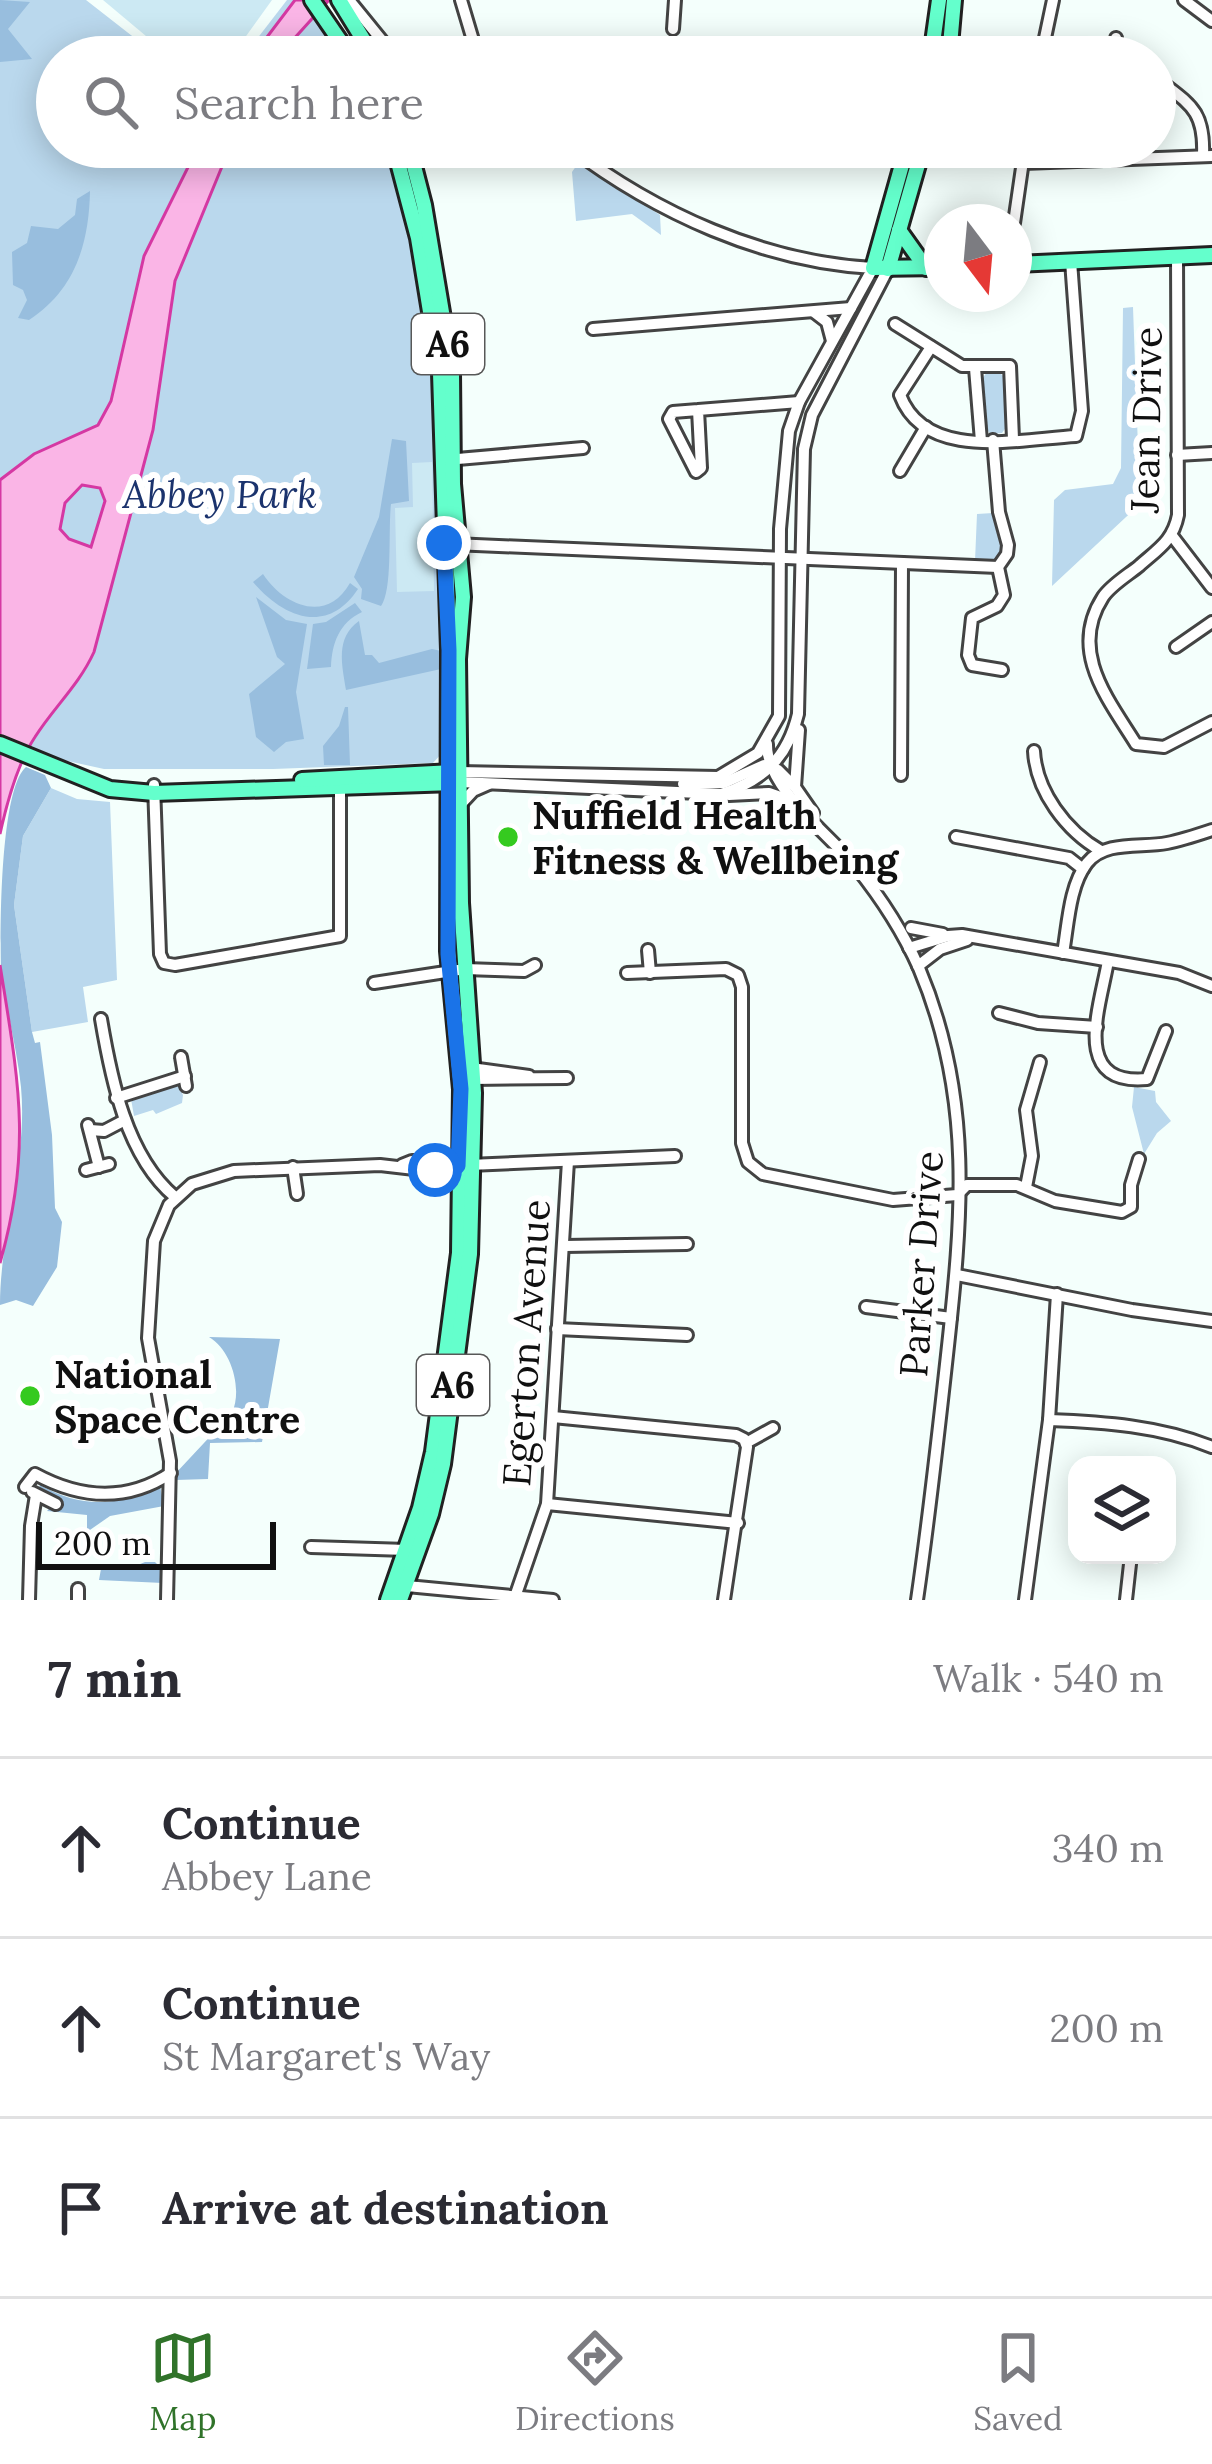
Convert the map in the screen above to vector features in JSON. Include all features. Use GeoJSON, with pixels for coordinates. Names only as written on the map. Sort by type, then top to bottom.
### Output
{"type":"FeatureCollection","features":[{"type":"Feature","properties":{"kind":"main road"},"geometry":{"type":"LineString","coordinates":[[312,0],[337,36]]}},
{"type":"Feature","properties":{"kind":"main road"},"geometry":{"type":"LineString","coordinates":[[339,0],[351,7],[363,36]]}},
{"type":"Feature","properties":{"kind":"main road"},"geometry":{"type":"LineString","coordinates":[[934,36],[939,0]]}},
{"type":"Feature","properties":{"kind":"main road"},"geometry":{"type":"LineString","coordinates":[[951,36],[954,0]]}},
{"type":"Feature","properties":{"kind":"main road","name":"A6"},"geometry":{"type":"LineString","coordinates":[[400,168],[418,238],[437,349],[452,543],[463,606],[453,777],[460,805],[457,970],[473,1124],[460,1168],[470,1254],[443,1464],[403,1593]]}},
{"type":"Feature","properties":{"kind":"main road","name":"A6"},"geometry":{"type":"LineString","coordinates":[[414,168],[449,348],[454,403],[447,460]]}},
{"type":"Feature","properties":{"kind":"main road"},"geometry":{"type":"LineString","coordinates":[[880,269],[902,168]]}},
{"type":"Feature","properties":{"kind":"main road"},"geometry":{"type":"LineString","coordinates":[[880,269],[899,230],[917,168]]}},
{"type":"Feature","properties":{"kind":"main road"},"geometry":{"type":"LineString","coordinates":[[899,230],[924,256]]}},
{"type":"Feature","properties":{"kind":"main road"},"geometry":{"type":"LineString","coordinates":[[1032,263],[1212,254]]}},
{"type":"Feature","properties":{"kind":"main road"},"geometry":{"type":"LineString","coordinates":[[880,269],[924,267]]}},
{"type":"Feature","properties":{"kind":"main road","name":"A6"},"geometry":{"type":"LineString","coordinates":[[388,1600],[407,1550],[433,1452],[459,1253],[468,1077],[458,1057],[446,610],[452,543]]}},
{"type":"Feature","properties":{"kind":"main road"},"geometry":{"type":"LineString","coordinates":[[0,745],[64,771],[154,789],[453,777]]}},
{"type":"Feature","properties":{"kind":"street"},"geometry":{"type":"LineString","coordinates":[[461,0],[472,36]]}},
{"type":"Feature","properties":{"kind":"street"},"geometry":{"type":"LineString","coordinates":[[1045,36],[1053,0]]}},
{"type":"Feature","properties":{"kind":"street"},"geometry":{"type":"LineString","coordinates":[[1184,0],[1212,21]]}},
{"type":"Feature","properties":{"kind":"street"},"geometry":{"type":"LineString","coordinates":[[656,10],[675,6],[673,29]]}},
{"type":"Feature","properties":{"kind":"street"},"geometry":{"type":"LineString","coordinates":[[351,7],[377,36]]}},
{"type":"Feature","properties":{"kind":"street"},"geometry":{"type":"LineString","coordinates":[[1176,94],[1196,110],[1208,156],[1176,157]]}},
{"type":"Feature","properties":{"kind":"street"},"geometry":{"type":"LineString","coordinates":[[600,168],[647,199],[718,233],[804,259],[880,269],[812,415],[801,483],[795,787]]}},
{"type":"Feature","properties":{"kind":"street"},"geometry":{"type":"LineString","coordinates":[[1017,204],[1022,168]]}},
{"type":"Feature","properties":{"kind":"street","name":"Jean Drive"},"geometry":{"type":"LineString","coordinates":[[1177,255],[1178,515],[1173,537],[1105,595],[1090,627],[1089,659],[1097,682],[1136,744],[1164,747],[1212,722]]}},
{"type":"Feature","properties":{"kind":"street"},"geometry":{"type":"LineString","coordinates":[[931,347],[900,395],[907,415],[926,427],[948,440],[1076,436],[1082,412],[1071,260]]}},
{"type":"Feature","properties":{"kind":"street","name":"Parker Drive"},"geometry":{"type":"LineString","coordinates":[[880,269],[832,341],[789,431],[783,472],[778,716],[768,741],[771,766],[870,885],[909,948],[943,1038],[955,1091],[962,1190],[957,1275],[917,1600]]}},
{"type":"Feature","properties":{"kind":"street"},"geometry":{"type":"LineString","coordinates":[[593,328],[851,308]]}},
{"type":"Feature","properties":{"kind":"street"},"geometry":{"type":"LineString","coordinates":[[814,312],[827,322],[832,341]]}},
{"type":"Feature","properties":{"kind":"street"},"geometry":{"type":"LineString","coordinates":[[895,324],[962,366],[1010,366],[1013,439]]}},
{"type":"Feature","properties":{"kind":"street"},"geometry":{"type":"LineString","coordinates":[[975,368],[1008,544],[998,567],[1004,595],[997,606],[972,618],[968,655],[972,665],[1007,670]]}},
{"type":"Feature","properties":{"kind":"street"},"geometry":{"type":"LineString","coordinates":[[698,410],[701,468],[696,472],[669,418],[673,412],[698,410],[799,402]]}},
{"type":"Feature","properties":{"kind":"street"},"geometry":{"type":"LineString","coordinates":[[900,471],[926,427]]}},
{"type":"Feature","properties":{"kind":"street"},"geometry":{"type":"LineString","coordinates":[[447,460],[583,448]]}},
{"type":"Feature","properties":{"kind":"street"},"geometry":{"type":"LineString","coordinates":[[1177,455],[1212,453]]}},
{"type":"Feature","properties":{"kind":"street"},"geometry":{"type":"LineString","coordinates":[[1173,537],[1212,588]]}},
{"type":"Feature","properties":{"kind":"street"},"geometry":{"type":"LineString","coordinates":[[452,543],[998,567]]}},
{"type":"Feature","properties":{"kind":"street"},"geometry":{"type":"LineString","coordinates":[[901,775],[902,563]]}},
{"type":"Feature","properties":{"kind":"street"},"geometry":{"type":"LineString","coordinates":[[1176,647],[1212,622]]}},
{"type":"Feature","properties":{"kind":"street"},"geometry":{"type":"LineString","coordinates":[[721,794],[743,787],[785,752],[798,714]]}},
{"type":"Feature","properties":{"kind":"street"},"geometry":{"type":"LineString","coordinates":[[453,777],[491,782],[718,777],[745,764],[768,741]]}},
{"type":"Feature","properties":{"kind":"street"},"geometry":{"type":"LineString","coordinates":[[1034,751],[1036,777],[1091,860]]}},
{"type":"Feature","properties":{"kind":"street"},"geometry":{"type":"LineString","coordinates":[[663,778],[673,783],[711,784],[771,766]]}},
{"type":"Feature","properties":{"kind":"street","name":"Parker Drive"},"geometry":{"type":"LineString","coordinates":[[771,766],[795,787],[818,824]]}},
{"type":"Feature","properties":{"kind":"street"},"geometry":{"type":"LineString","coordinates":[[453,777],[614,782],[721,794],[783,795],[800,806]]}},
{"type":"Feature","properties":{"kind":"street"},"geometry":{"type":"LineString","coordinates":[[460,805],[472,791],[491,782]]}},
{"type":"Feature","properties":{"kind":"street"},"geometry":{"type":"LineString","coordinates":[[154,789],[160,954],[164,963],[175,965],[338,938],[343,929],[340,783]]}},
{"type":"Feature","properties":{"kind":"street"},"geometry":{"type":"LineString","coordinates":[[956,837],[1091,860],[1212,830]]}},
{"type":"Feature","properties":{"kind":"street"},"geometry":{"type":"LineString","coordinates":[[1061,857],[1077,836]]}},
{"type":"Feature","properties":{"kind":"street"},"geometry":{"type":"LineString","coordinates":[[1063,953],[1070,907],[1091,860]]}},
{"type":"Feature","properties":{"kind":"street"},"geometry":{"type":"LineString","coordinates":[[911,928],[1180,973],[1212,986]]}},
{"type":"Feature","properties":{"kind":"street"},"geometry":{"type":"LineString","coordinates":[[909,948],[948,935]]}},
{"type":"Feature","properties":{"kind":"street"},"geometry":{"type":"LineString","coordinates":[[918,967],[940,950],[970,939]]}},
{"type":"Feature","properties":{"kind":"street"},"geometry":{"type":"LineString","coordinates":[[648,950],[650,974]]}},
{"type":"Feature","properties":{"kind":"street"},"geometry":{"type":"LineString","coordinates":[[1108,961],[1097,1027],[1096,1055],[1104,1069],[1142,1080],[1151,1074],[1166,1031]]}},
{"type":"Feature","properties":{"kind":"street"},"geometry":{"type":"LineString","coordinates":[[374,983],[457,970],[524,971],[535,965]]}},
{"type":"Feature","properties":{"kind":"street"},"geometry":{"type":"LineString","coordinates":[[627,973],[726,969],[741,980],[742,1143],[748,1162],[758,1171],[893,1200],[957,1195],[967,1185],[1026,1186],[1055,1201],[1127,1211],[1139,1159]]}},
{"type":"Feature","properties":{"kind":"street"},"geometry":{"type":"LineString","coordinates":[[999,1013],[1038,1023],[1097,1027]]}},
{"type":"Feature","properties":{"kind":"street"},"geometry":{"type":"LineString","coordinates":[[100,1019],[125,1120],[161,1186],[175,1198]]}},
{"type":"Feature","properties":{"kind":"street"},"geometry":{"type":"LineString","coordinates":[[116,1098],[186,1081],[181,1057]]}},
{"type":"Feature","properties":{"kind":"street"},"geometry":{"type":"LineString","coordinates":[[1026,1186],[1032,1156],[1026,1110],[1040,1062]]}},
{"type":"Feature","properties":{"kind":"street"},"geometry":{"type":"LineString","coordinates":[[468,1077],[567,1078]]}},
{"type":"Feature","properties":{"kind":"street"},"geometry":{"type":"LineString","coordinates":[[86,1170],[104,1166],[89,1127],[104,1131],[125,1120]]}},
{"type":"Feature","properties":{"kind":"street"},"geometry":{"type":"LineString","coordinates":[[167,1600],[171,1473],[148,1338],[154,1241],[175,1198],[212,1176],[293,1167],[412,1161],[460,1168],[675,1156]]}},
{"type":"Feature","properties":{"kind":"street","name":"Egerton Avenue"},"geometry":{"type":"LineString","coordinates":[[515,1597],[547,1504],[568,1161]]}},
{"type":"Feature","properties":{"kind":"street"},"geometry":{"type":"LineString","coordinates":[[293,1167],[297,1194]]}},
{"type":"Feature","properties":{"kind":"street"},"geometry":{"type":"LineString","coordinates":[[566,1246],[686,1244]]}},
{"type":"Feature","properties":{"kind":"street"},"geometry":{"type":"LineString","coordinates":[[957,1275],[1212,1321]]}},
{"type":"Feature","properties":{"kind":"street"},"geometry":{"type":"LineString","coordinates":[[1025,1600],[1049,1420],[1057,1294]]}},
{"type":"Feature","properties":{"kind":"street"},"geometry":{"type":"LineString","coordinates":[[866,1307],[951,1318]]}},
{"type":"Feature","properties":{"kind":"street"},"geometry":{"type":"LineString","coordinates":[[556,1329],[687,1335]]}},
{"type":"Feature","properties":{"kind":"street"},"geometry":{"type":"LineString","coordinates":[[553,1417],[736,1435],[746,1445]]}},
{"type":"Feature","properties":{"kind":"street"},"geometry":{"type":"LineString","coordinates":[[1049,1420],[1108,1422],[1212,1447]]}},
{"type":"Feature","properties":{"kind":"street"},"geometry":{"type":"LineString","coordinates":[[746,1445],[773,1428]]}},
{"type":"Feature","properties":{"kind":"street"},"geometry":{"type":"LineString","coordinates":[[724,1600],[746,1445]]}},
{"type":"Feature","properties":{"kind":"street"},"geometry":{"type":"LineString","coordinates":[[29,1600],[27,1488],[35,1474],[74,1492],[106,1495],[143,1488],[171,1473]]}},
{"type":"Feature","properties":{"kind":"street"},"geometry":{"type":"LineString","coordinates":[[27,1488],[56,1504]]}},
{"type":"Feature","properties":{"kind":"street"},"geometry":{"type":"LineString","coordinates":[[547,1504],[738,1522]]}},
{"type":"Feature","properties":{"kind":"street"},"geometry":{"type":"LineString","coordinates":[[311,1547],[407,1550]]}},
{"type":"Feature","properties":{"kind":"street"},"geometry":{"type":"LineString","coordinates":[[1126,1600],[1131,1564]]}},
{"type":"Feature","properties":{"kind":"street"},"geometry":{"type":"LineString","coordinates":[[403,1593],[553,1600]]}},
{"type":"Feature","properties":{"kind":"green space","name":"Abbey Park"},"geometry":{"type":"Polygon","coordinates":[[[0,0],[86,0],[132,36],[36,36],[36,168],[390,168],[411,245],[436,396],[444,641],[442,753],[433,763],[104,769],[54,758],[0,735],[0,0]]]}},
{"type":"Feature","properties":{"kind":"green space"},"geometry":{"type":"Polygon","coordinates":[[[287,0],[301,0],[325,36],[259,36],[287,0]]]}},
{"type":"Feature","properties":{"kind":"green space"},"geometry":{"type":"Polygon","coordinates":[[[588,168],[660,215],[661,235],[632,214],[576,221],[572,172],[588,168]]]}},
{"type":"Feature","properties":{"kind":"green space"},"geometry":{"type":"Polygon","coordinates":[[[1133,307],[1140,504],[1052,586],[1054,500],[1065,490],[1113,484],[1121,468],[1123,308],[1133,307]]]}},
{"type":"Feature","properties":{"kind":"green space"},"geometry":{"type":"Polygon","coordinates":[[[987,372],[1004,377],[1007,426],[1002,433],[991,434],[985,428],[982,379],[987,372]]]}},
{"type":"Feature","properties":{"kind":"green space"},"geometry":{"type":"Polygon","coordinates":[[[993,513],[1002,551],[995,562],[975,561],[977,514],[993,513]]]}},
{"type":"Feature","properties":{"kind":"green space"},"geometry":{"type":"Polygon","coordinates":[[[51,788],[77,799],[110,802],[117,980],[83,987],[88,1022],[32,1032],[14,905],[23,836],[51,788]]]}},
{"type":"Feature","properties":{"kind":"green space"},"geometry":{"type":"Polygon","coordinates":[[[177,1084],[182,1103],[156,1114],[153,1110],[134,1116],[131,1099],[177,1084]]]}},
{"type":"Feature","properties":{"kind":"green space"},"geometry":{"type":"Polygon","coordinates":[[[1134,1087],[1155,1091],[1156,1102],[1171,1121],[1144,1154],[1132,1107],[1134,1087]]]}},
{"type":"Feature","properties":{"kind":"shaded area"},"geometry":{"type":"Polygon","coordinates":[[[0,0],[30,2],[8,29],[32,59],[0,62],[0,0]]]}},
{"type":"Feature","properties":{"kind":"shaded area"},"geometry":{"type":"Polygon","coordinates":[[[103,0],[272,0],[246,36],[146,36],[103,0]]]}},
{"type":"Feature","properties":{"kind":"shaded area"},"geometry":{"type":"Polygon","coordinates":[[[295,0],[329,0],[297,36],[268,36],[295,0]]]}},
{"type":"Feature","properties":{"kind":"shaded area"},"geometry":{"type":"Polygon","coordinates":[[[188,168],[221,168],[175,281],[153,430],[94,652],[29,748],[13,784],[0,834],[0,480],[34,454],[98,425],[111,401],[144,256],[188,168]],[[82,485],[65,503],[60,529],[69,539],[91,547],[105,501],[100,488],[82,485]]]}},
{"type":"Feature","properties":{"kind":"shaded area"},"geometry":{"type":"Polygon","coordinates":[[[90,191],[87,229],[68,280],[45,308],[29,320],[18,318],[27,300],[23,290],[13,285],[12,252],[27,243],[31,226],[58,229],[75,215],[77,199],[90,191]]]}},
{"type":"Feature","properties":{"kind":"shaded area"},"geometry":{"type":"Polygon","coordinates":[[[392,439],[406,441],[409,501],[391,504],[389,573],[381,606],[361,599],[362,589],[354,577],[379,517],[392,439]]]}},
{"type":"Feature","properties":{"kind":"shaded area"},"geometry":{"type":"Polygon","coordinates":[[[432,462],[434,591],[397,592],[395,508],[413,507],[412,463],[432,462]]]}},
{"type":"Feature","properties":{"kind":"shaded area"},"geometry":{"type":"Polygon","coordinates":[[[263,574],[282,595],[306,606],[330,603],[350,583],[358,589],[333,613],[305,616],[278,604],[253,582],[263,574]]]}},
{"type":"Feature","properties":{"kind":"shaded area"},"geometry":{"type":"Polygon","coordinates":[[[256,597],[286,620],[307,624],[296,692],[304,739],[286,742],[274,752],[256,737],[249,694],[285,664],[277,657],[256,597]]]}},
{"type":"Feature","properties":{"kind":"shaded area"},"geometry":{"type":"Polygon","coordinates":[[[355,603],[362,612],[338,635],[331,667],[307,669],[313,624],[326,622],[355,603]]]}},
{"type":"Feature","properties":{"kind":"shaded area"},"geometry":{"type":"Polygon","coordinates":[[[359,621],[365,655],[379,663],[432,649],[441,651],[441,669],[346,690],[343,643],[359,621]]]}},
{"type":"Feature","properties":{"kind":"shaded area"},"geometry":{"type":"Polygon","coordinates":[[[345,707],[350,765],[324,765],[323,746],[339,726],[345,707]]]}},
{"type":"Feature","properties":{"kind":"shaded area"},"geometry":{"type":"Polygon","coordinates":[[[26,767],[45,775],[51,788],[23,836],[14,905],[32,1032],[35,1043],[40,1042],[55,1208],[62,1222],[57,1267],[33,1306],[16,1300],[0,1305],[22,1115],[1,970],[2,894],[11,802],[26,767]]]}},
{"type":"Feature","properties":{"kind":"shaded area"},"geometry":{"type":"Polygon","coordinates":[[[0,965],[17,1079],[19,1148],[0,1263],[0,965]]]}},
{"type":"Feature","properties":{"kind":"shaded area"},"geometry":{"type":"Polygon","coordinates":[[[209,1337],[280,1339],[262,1442],[210,1443],[208,1479],[176,1480],[175,1474],[232,1413],[235,1403],[229,1360],[209,1337]]]}},
{"type":"Feature","properties":{"kind":"shaded area"},"geometry":{"type":"Polygon","coordinates":[[[40,1485],[71,1498],[100,1502],[129,1498],[160,1486],[164,1506],[110,1516],[87,1532],[87,1515],[47,1511],[56,1501],[36,1495],[40,1485]]]}},
{"type":"Feature","properties":{"kind":"shaded area"},"geometry":{"type":"Polygon","coordinates":[[[155,1562],[163,1570],[163,1583],[99,1580],[101,1569],[126,1570],[155,1562]]]}},
{"type":"Feature","properties":{"kind":"place","name":"Nuffield Health Fitness & Wellbeing"},"geometry":{"type":"Point","coordinates":[508,837]}},
{"type":"Feature","properties":{"kind":"place","name":"National Space Centre"},"geometry":{"type":"Point","coordinates":[30,1396]}},
{"type":"Feature","properties":{"kind":"route"},"geometry":{"type":"LineString","coordinates":[[435,1170],[449,1173],[458,1166],[461,1094],[448,954],[449,650],[444,543]]}}]}
